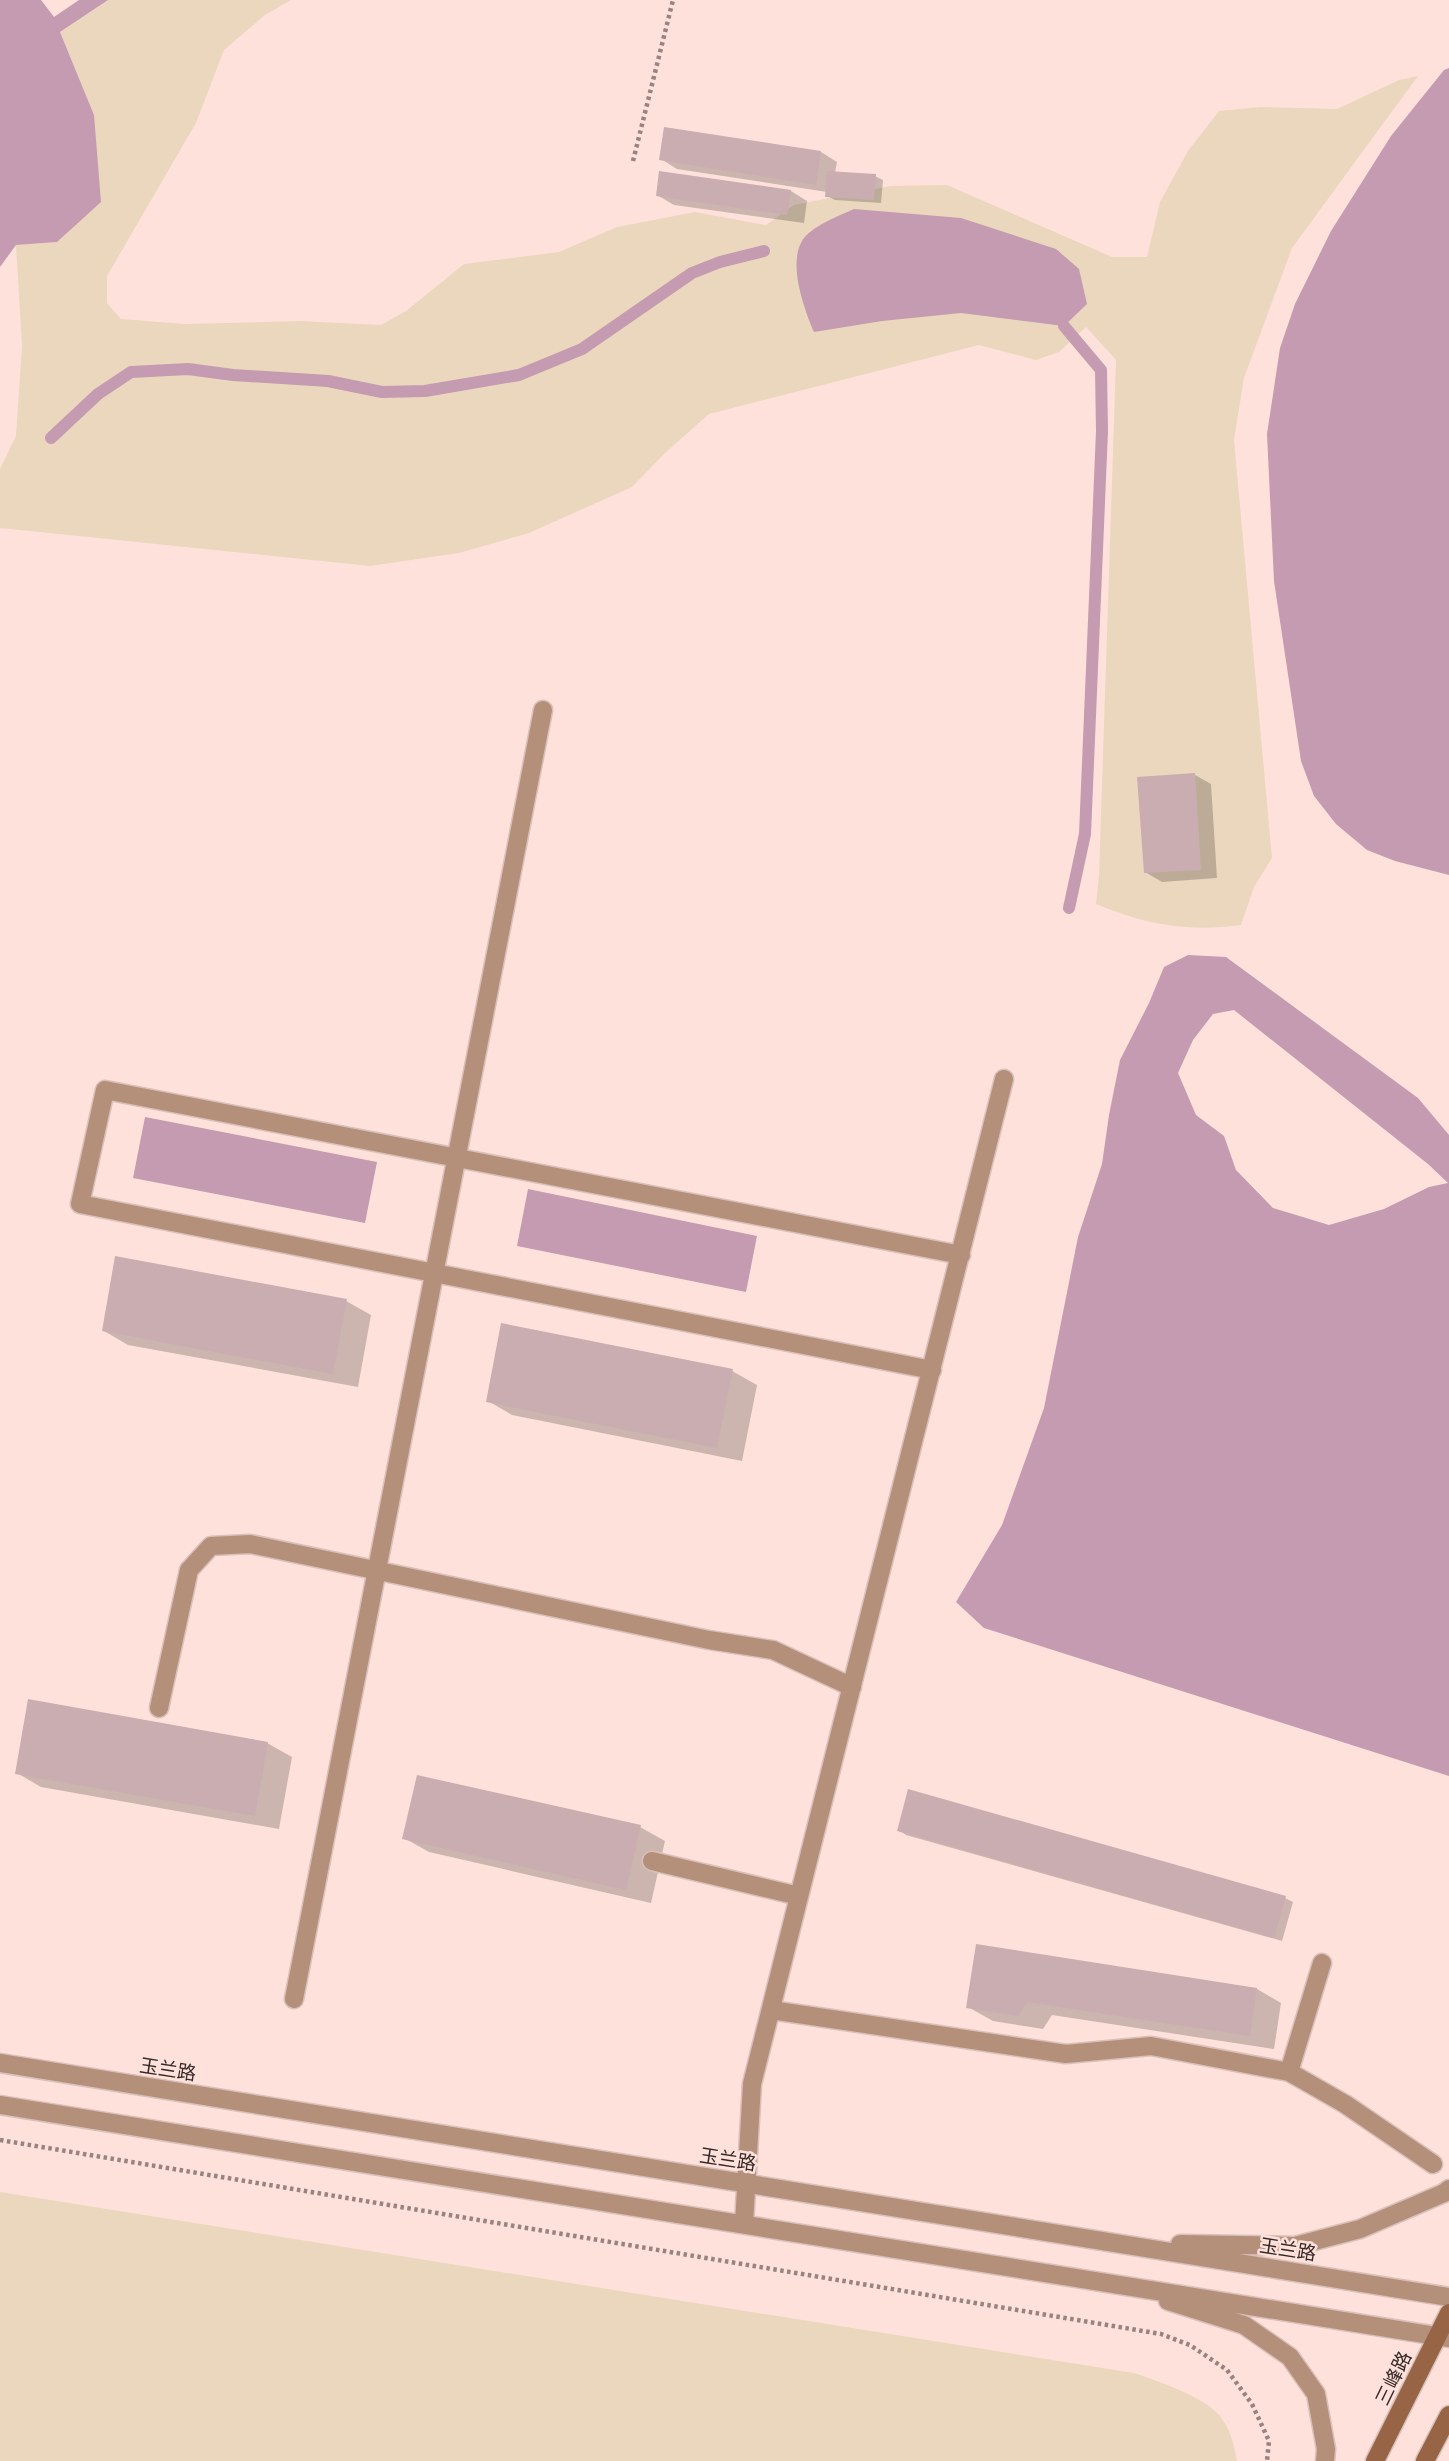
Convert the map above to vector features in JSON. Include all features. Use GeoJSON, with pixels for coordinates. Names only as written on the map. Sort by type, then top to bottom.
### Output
{"type":"FeatureCollection","features":[{"type":"Feature","properties":{"kind":"main road","name":"三峰路"},"geometry":{"type":"LineString","coordinates":[[1375,2461],[1443,2336],[1449,2313]]}},
{"type":"Feature","properties":{"kind":"main road"},"geometry":{"type":"LineString","coordinates":[[1425,2461],[1449,2415]]}},
{"type":"Feature","properties":{"kind":"street"},"geometry":{"type":"LineString","coordinates":[[294,1998],[542,710]]}},
{"type":"Feature","properties":{"kind":"street"},"geometry":{"type":"LineString","coordinates":[[744,2224],[752,2084],[1004,1079]]}},
{"type":"Feature","properties":{"kind":"street"},"geometry":{"type":"LineString","coordinates":[[932,1370],[80,1204],[105,1090],[961,1255]]}},
{"type":"Feature","properties":{"kind":"street"},"geometry":{"type":"LineString","coordinates":[[159,1708],[189,1570],[211,1546],[250,1544],[709,1640],[773,1650],[852,1687]]}},
{"type":"Feature","properties":{"kind":"street"},"geometry":{"type":"LineString","coordinates":[[652,1861],[799,1896]]}},
{"type":"Feature","properties":{"kind":"street"},"geometry":{"type":"LineString","coordinates":[[1289,2072],[1322,1962]]}},
{"type":"Feature","properties":{"kind":"street"},"geometry":{"type":"LineString","coordinates":[[771,2010],[1066,2054],[1151,2046],[1289,2072],[1345,2104],[1433,2164]]}},
{"type":"Feature","properties":{"kind":"street","name":"玉兰路"},"geometry":{"type":"LineString","coordinates":[[0,2063],[1449,2297]]}},
{"type":"Feature","properties":{"kind":"street"},"geometry":{"type":"LineString","coordinates":[[0,2105],[1443,2336]]}},
{"type":"Feature","properties":{"kind":"street"},"geometry":{"type":"LineString","coordinates":[[1119,2243],[1294,2246],[1360,2229],[1449,2189]]}},
{"type":"Feature","properties":{"kind":"street"},"geometry":{"type":"LineString","coordinates":[[1111,2283],[1244,2325],[1290,2357],[1316,2394],[1326,2449],[1325,2461]]}},
{"type":"Feature","properties":{"kind":"path"},"geometry":{"type":"LineString","coordinates":[[633,161],[673,0]]}},
{"type":"Feature","properties":{"kind":"path"},"geometry":{"type":"LineString","coordinates":[[0,2140],[1161,2334],[1190,2345],[1227,2370],[1252,2404],[1269,2441],[1267,2461]]}},
{"type":"Feature","properties":{"kind":"shaded area"},"geometry":{"type":"Polygon","coordinates":[[[0,0],[41,0],[54,17],[79,0],[108,0],[60,32],[94,115],[101,202],[57,242],[16,245],[0,267],[0,0]]]}},
{"type":"Feature","properties":{"kind":"shaded area"},"geometry":{"type":"Polygon","coordinates":[[[108,0],[291,0],[265,15],[224,50],[196,123],[107,276],[107,303],[121,319],[185,324],[300,321],[381,325],[406,311],[464,264],[559,252],[617,227],[695,212],[766,225],[794,205],[890,186],[947,185],[1112,257],[1147,257],[1160,202],[1188,151],[1219,111],[1261,107],[1337,109],[1399,80],[1418,76],[1292,248],[1244,378],[1234,440],[1272,858],[1254,887],[1241,925],[1203,928],[1167,925],[1132,917],[1096,904],[1116,360],[1086,327],[1059,352],[1036,360],[979,345],[709,414],[632,487],[529,533],[459,553],[370,566],[0,528],[0,469],[16,436],[22,346],[16,245],[57,242],[94,115],[60,32],[108,0]]]}},
{"type":"Feature","properties":{"kind":"shaded area"},"geometry":{"type":"Polygon","coordinates":[[[1449,68],[1449,875],[1395,861],[1367,850],[1336,824],[1314,796],[1301,761],[1274,581],[1267,434],[1280,348],[1295,304],[1331,231],[1391,136],[1444,70],[1449,68]]]}},
{"type":"Feature","properties":{"kind":"shaded area"},"geometry":{"type":"Polygon","coordinates":[[[854,209],[961,218],[1056,249],[1079,269],[1087,304],[1064,326],[961,313],[882,321],[814,332],[799,286],[798,251],[802,241],[812,231],[854,209]]]}},
{"type":"Feature","properties":{"kind":"shaded area"},"geometry":{"type":"Polygon","coordinates":[[[1188,955],[1226,957],[1418,1098],[1449,1135],[1449,1776],[984,1628],[956,1602],[1002,1525],[1044,1408],[1078,1237],[1102,1164],[1120,1060],[1164,967],[1188,955]],[[1234,1010],[1213,1014],[1193,1040],[1178,1073],[1196,1115],[1224,1136],[1236,1170],[1273,1208],[1329,1225],[1384,1209],[1429,1187],[1448,1183],[1428,1164],[1234,1010]]]}},
{"type":"Feature","properties":{"kind":"shaded area"},"geometry":{"type":"Polygon","coordinates":[[[145,1117],[377,1162],[365,1223],[133,1178],[145,1117]]]}},
{"type":"Feature","properties":{"kind":"shaded area"},"geometry":{"type":"Polygon","coordinates":[[[528,1189],[757,1236],[746,1292],[517,1246],[528,1189]]]}},
{"type":"Feature","properties":{"kind":"shaded area"},"geometry":{"type":"Polygon","coordinates":[[[0,2192],[1134,2373],[1179,2390],[1212,2408],[1229,2431],[1237,2461],[0,2461],[0,2192]]]}},
{"type":"Feature","properties":{"kind":"building"},"geometry":{"type":"Polygon","coordinates":[[[664,127],[821,151],[816,185],[659,160],[664,127]]]}},
{"type":"Feature","properties":{"kind":"building"},"geometry":{"type":"Polygon","coordinates":[[[659,171],[791,190],[787,215],[656,196],[659,171]]]}},
{"type":"Feature","properties":{"kind":"building"},"geometry":{"type":"Polygon","coordinates":[[[827,171],[876,174],[874,200],[825,197],[827,171]]]}},
{"type":"Feature","properties":{"kind":"building"},"geometry":{"type":"Polygon","coordinates":[[[1195,773],[1201,870],[1144,873],[1137,777],[1195,773]]]}},
{"type":"Feature","properties":{"kind":"building"},"geometry":{"type":"Polygon","coordinates":[[[115,1256],[347,1299],[333,1374],[102,1331],[115,1256]]]}},
{"type":"Feature","properties":{"kind":"building"},"geometry":{"type":"Polygon","coordinates":[[[501,1323],[733,1369],[717,1448],[486,1402],[501,1323]]]}},
{"type":"Feature","properties":{"kind":"building"},"geometry":{"type":"Polygon","coordinates":[[[28,1699],[268,1742],[255,1816],[15,1774],[28,1699]]]}},
{"type":"Feature","properties":{"kind":"building"},"geometry":{"type":"Polygon","coordinates":[[[417,1775],[641,1825],[626,1890],[402,1839],[417,1775]]]}},
{"type":"Feature","properties":{"kind":"building"},"geometry":{"type":"Polygon","coordinates":[[[908,1789],[1286,1896],[1274,1938],[897,1831],[908,1789]]]}},
{"type":"Feature","properties":{"kind":"building"},"geometry":{"type":"Polygon","coordinates":[[[976,1944],[1257,1988],[1250,2036],[1027,2002],[1018,2016],[966,2008],[976,1944]]]}},
{"type":"Feature","properties":{"kind":"waterway"},"geometry":{"type":"LineString","coordinates":[[51,438],[98,394],[131,372],[188,369],[233,375],[328,381],[382,392],[425,391],[519,375],[582,349],[692,273],[720,262],[764,251]]}},
{"type":"Feature","properties":{"kind":"waterway"},"geometry":{"type":"LineString","coordinates":[[1064,326],[1101,370],[1102,431],[1085,834],[1069,908]]}}]}
